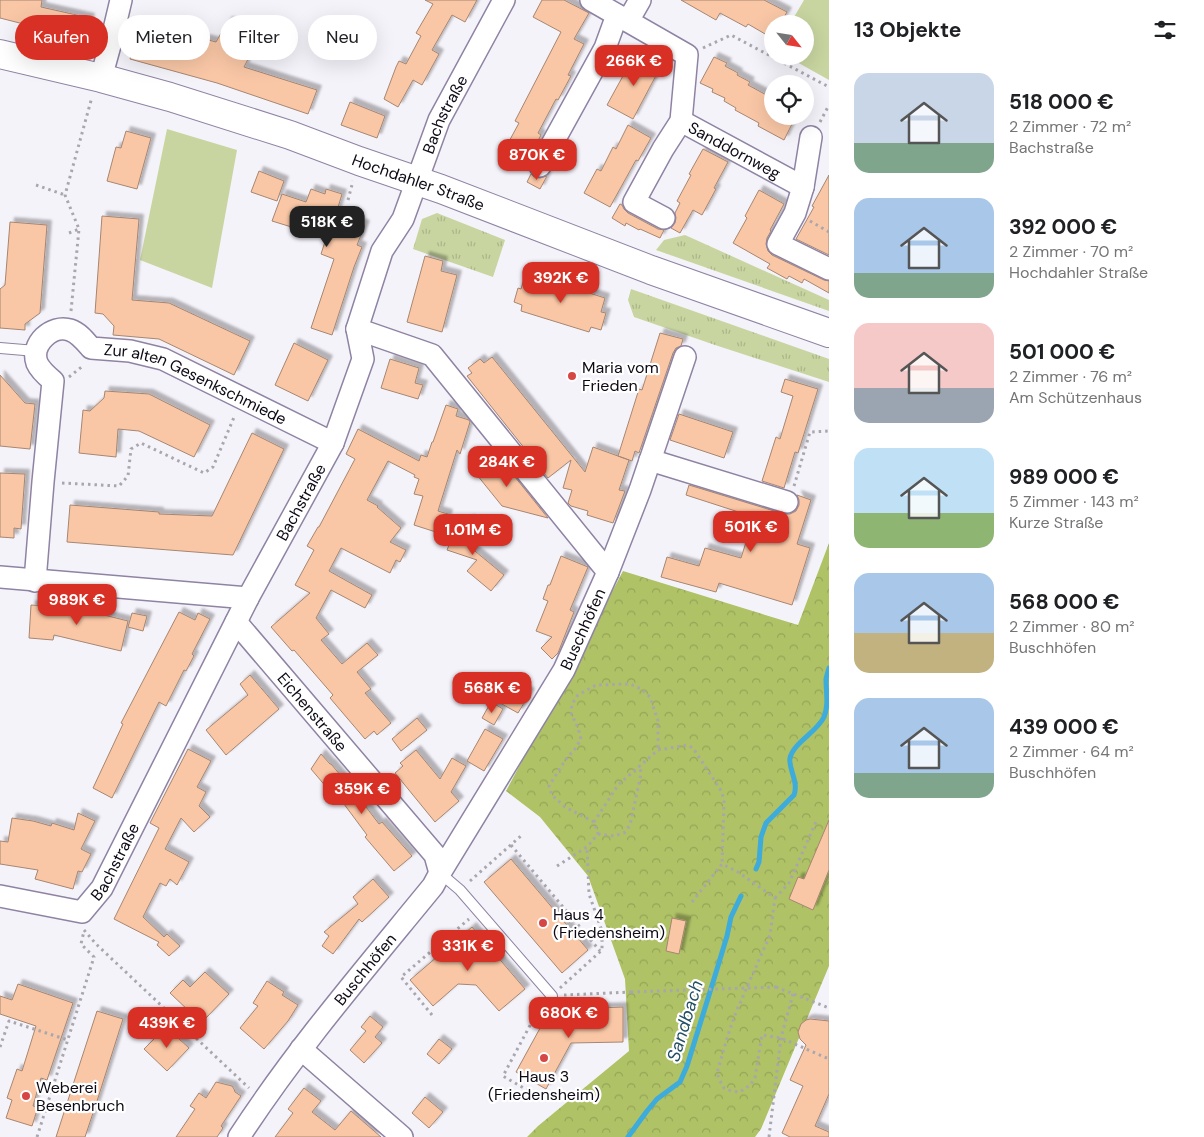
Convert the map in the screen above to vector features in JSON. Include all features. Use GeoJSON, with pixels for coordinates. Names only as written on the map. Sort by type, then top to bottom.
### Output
{"type":"FeatureCollection","features":[{"type":"Feature","properties":{"kind":"street"},"geometry":{"type":"LineString","coordinates":[[99,77],[112,38],[121,0]]}},
{"type":"Feature","properties":{"kind":"street","name":"Bachstraße"},"geometry":{"type":"LineString","coordinates":[[0,896],[83,922],[102,888],[248,598],[333,443],[363,359],[357,329],[382,251],[403,220],[439,120],[504,0]]}},
{"type":"Feature","properties":{"kind":"street"},"geometry":{"type":"LineString","coordinates":[[591,0],[687,55]]}},
{"type":"Feature","properties":{"kind":"street"},"geometry":{"type":"LineString","coordinates":[[540,166],[623,18],[640,0]]}},
{"type":"Feature","properties":{"kind":"street","name":"Hochdahler Straße"},"geometry":{"type":"LineString","coordinates":[[0,54],[99,77],[212,109],[290,135],[417,180],[651,270],[829,333]]}},
{"type":"Feature","properties":{"kind":"street","name":"Sanddornweg"},"geometry":{"type":"LineString","coordinates":[[664,218],[634,202],[681,121],[687,55]]}},
{"type":"Feature","properties":{"kind":"street","name":"Sanddornweg"},"geometry":{"type":"LineString","coordinates":[[681,121],[795,183],[795,214],[778,244],[829,269]]}},
{"type":"Feature","properties":{"kind":"street","name":"Buschhöfen"},"geometry":{"type":"LineString","coordinates":[[239,1137],[263,1100],[301,1049],[433,886],[564,670],[608,572],[432,355],[357,329]]}},
{"type":"Feature","properties":{"kind":"street"},"geometry":{"type":"LineString","coordinates":[[35,580],[53,381],[37,362],[36,351],[41,341],[52,331],[70,330]]}},
{"type":"Feature","properties":{"kind":"street","name":"Zur alten Gesenkschmiede"},"geometry":{"type":"LineString","coordinates":[[70,330],[79,335],[91,348],[130,352],[163,359],[333,443]]}},
{"type":"Feature","properties":{"kind":"street"},"geometry":{"type":"LineString","coordinates":[[608,572],[640,490],[685,357]]}},
{"type":"Feature","properties":{"kind":"street"},"geometry":{"type":"LineString","coordinates":[[650,460],[787,502]]}},
{"type":"Feature","properties":{"kind":"street"},"geometry":{"type":"LineString","coordinates":[[0,577],[248,598]]}},
{"type":"Feature","properties":{"kind":"street","name":"Eichenstraße"},"geometry":{"type":"LineString","coordinates":[[236,622],[435,855],[440,873]]}},
{"type":"Feature","properties":{"kind":"street"},"geometry":{"type":"LineString","coordinates":[[301,1049],[402,1137]]}},
{"type":"Feature","properties":{"kind":"lane"},"geometry":{"type":"LineString","coordinates":[[0,348],[36,351]]}},
{"type":"Feature","properties":{"kind":"lane"},"geometry":{"type":"LineString","coordinates":[[440,873],[460,890],[550,993]]}},
{"type":"Feature","properties":{"kind":"path"},"geometry":{"type":"LineString","coordinates":[[687,55],[732,35],[829,87]]}},
{"type":"Feature","properties":{"kind":"path"},"geometry":{"type":"LineString","coordinates":[[70,330],[79,229],[66,195],[99,77]]}},
{"type":"Feature","properties":{"kind":"path"},"geometry":{"type":"LineString","coordinates":[[36,185],[66,195]]}},
{"type":"Feature","properties":{"kind":"path"},"geometry":{"type":"LineString","coordinates":[[69,233],[79,229]]}},
{"type":"Feature","properties":{"kind":"path"},"geometry":{"type":"LineString","coordinates":[[53,381],[68,378],[84,364],[91,348]]}},
{"type":"Feature","properties":{"kind":"path"},"geometry":{"type":"LineString","coordinates":[[43,482],[119,486],[128,476],[131,449],[141,443],[204,473],[213,467],[242,398]]}},
{"type":"Feature","properties":{"kind":"path"},"geometry":{"type":"LineString","coordinates":[[787,502],[810,432],[829,432]]}},
{"type":"Feature","properties":{"kind":"path"},"geometry":{"type":"LineString","coordinates":[[598,834],[594,822],[565,807],[552,795],[549,786],[580,739],[578,728],[571,713],[572,704],[578,694],[596,685],[630,684],[641,689],[650,697],[658,722],[658,750]]}},
{"type":"Feature","properties":{"kind":"path"},"geometry":{"type":"LineString","coordinates":[[594,822],[618,785],[658,750],[687,745],[693,748],[722,792],[724,802],[722,864],[692,902]]}},
{"type":"Feature","properties":{"kind":"path"},"geometry":{"type":"LineString","coordinates":[[598,834],[614,836],[624,833],[630,825],[641,774],[640,765]]}},
{"type":"Feature","properties":{"kind":"path"},"geometry":{"type":"LineString","coordinates":[[816,822],[789,883],[775,898],[770,935],[736,1012],[717,1073],[724,1088],[731,1091],[740,1092],[750,1085],[755,1078],[762,1035],[781,1038],[829,1059]]}},
{"type":"Feature","properties":{"kind":"path"},"geometry":{"type":"LineString","coordinates":[[557,866],[586,848],[598,834]]}},
{"type":"Feature","properties":{"kind":"path"},"geometry":{"type":"LineString","coordinates":[[460,890],[522,835]]}},
{"type":"Feature","properties":{"kind":"path"},"geometry":{"type":"LineString","coordinates":[[511,845],[600,951]]}},
{"type":"Feature","properties":{"kind":"path"},"geometry":{"type":"LineString","coordinates":[[534,1094],[503,1076],[550,993],[602,950],[602,931],[589,894],[586,848]]}},
{"type":"Feature","properties":{"kind":"path"},"geometry":{"type":"LineString","coordinates":[[722,864],[763,888],[775,898]]}},
{"type":"Feature","properties":{"kind":"path"},"geometry":{"type":"LineString","coordinates":[[432,1015],[401,977],[479,911]]}},
{"type":"Feature","properties":{"kind":"path"},"geometry":{"type":"LineString","coordinates":[[37,1137],[94,957],[81,944],[83,922]]}},
{"type":"Feature","properties":{"kind":"path"},"geometry":{"type":"LineString","coordinates":[[83,922],[96,944],[263,1100]]}},
{"type":"Feature","properties":{"kind":"path"},"geometry":{"type":"LineString","coordinates":[[550,993],[776,987],[829,1008]]}},
{"type":"Feature","properties":{"kind":"path"},"geometry":{"type":"LineString","coordinates":[[770,1137],[781,1038],[793,994]]}},
{"type":"Feature","properties":{"kind":"path"},"geometry":{"type":"LineString","coordinates":[[0,1047],[9,1021],[68,1040]]}},
{"type":"Feature","properties":{"kind":"green space"},"geometry":{"type":"Polygon","coordinates":[[[804,0],[829,0],[829,80],[802,65],[814,65],[814,15],[795,15],[804,0]]]}},
{"type":"Feature","properties":{"kind":"green space"},"geometry":{"type":"Polygon","coordinates":[[[167,129],[237,150],[212,288],[140,260],[167,129]]]}},
{"type":"Feature","properties":{"kind":"green space"},"geometry":{"type":"Polygon","coordinates":[[[437,213],[505,240],[493,277],[413,249],[422,219],[437,213]]]}},
{"type":"Feature","properties":{"kind":"green space"},"geometry":{"type":"Polygon","coordinates":[[[685,235],[829,300],[829,311],[656,250],[664,240],[685,235]]]}},
{"type":"Feature","properties":{"kind":"green space"},"geometry":{"type":"Polygon","coordinates":[[[631,289],[829,359],[829,382],[634,317],[628,300],[631,289]]]}},
{"type":"Feature","properties":{"kind":"green space"},"geometry":{"type":"Polygon","coordinates":[[[829,543],[829,966],[761,1129],[755,1137],[527,1137],[629,1051],[625,979],[588,876],[540,817],[506,791],[623,571],[798,625],[829,543]]]}},
{"type":"Feature","properties":{"kind":"building"},"geometry":{"type":"Polygon","coordinates":[[[0,0],[42,0],[41,7],[77,15],[15,15],[15,22],[0,18],[0,0]]]}},
{"type":"Feature","properties":{"kind":"building"},"geometry":{"type":"Polygon","coordinates":[[[425,0],[477,0],[465,22],[452,15],[432,50],[439,54],[422,85],[413,80],[398,107],[384,99],[399,61],[406,64],[421,36],[416,33],[433,4],[425,0]]]}},
{"type":"Feature","properties":{"kind":"building"},"geometry":{"type":"Polygon","coordinates":[[[542,0],[564,0],[589,13],[574,39],[584,44],[568,75],[571,76],[538,133],[541,135],[523,170],[500,158],[519,123],[515,121],[561,32],[533,17],[542,0]]]}},
{"type":"Feature","properties":{"kind":"building"},"geometry":{"type":"Polygon","coordinates":[[[681,0],[764,0],[787,12],[785,15],[764,15],[764,33],[748,24],[746,27],[720,13],[716,20],[681,0]]]}},
{"type":"Feature","properties":{"kind":"building"},"geometry":{"type":"Polygon","coordinates":[[[220,35],[220,60],[248,60],[244,67],[317,90],[308,114],[217,83],[134,60],[210,60],[210,40],[216,42],[220,35]]]}},
{"type":"Feature","properties":{"kind":"building"},"geometry":{"type":"Polygon","coordinates":[[[635,54],[660,68],[633,119],[607,105],[635,54]]]}},
{"type":"Feature","properties":{"kind":"building"},"geometry":{"type":"Polygon","coordinates":[[[714,57],[727,63],[725,66],[750,82],[748,85],[764,94],[764,125],[792,125],[784,140],[758,126],[759,123],[735,110],[736,108],[724,101],[725,98],[712,92],[713,89],[700,83],[714,57]]]}},
{"type":"Feature","properties":{"kind":"building"},"geometry":{"type":"Polygon","coordinates":[[[350,102],[385,116],[377,138],[341,125],[350,102]]]}},
{"type":"Feature","properties":{"kind":"building"},"geometry":{"type":"Polygon","coordinates":[[[628,125],[651,138],[638,161],[636,160],[610,207],[584,193],[597,169],[601,171],[613,147],[616,149],[628,125]]]}},
{"type":"Feature","properties":{"kind":"building"},"geometry":{"type":"Polygon","coordinates":[[[126,131],[151,138],[137,189],[107,181],[116,147],[121,148],[126,131]]]}},
{"type":"Feature","properties":{"kind":"building"},"geometry":{"type":"Polygon","coordinates":[[[703,149],[728,162],[702,215],[693,210],[680,233],[671,228],[675,223],[675,213],[680,203],[677,201],[703,149]]]}},
{"type":"Feature","properties":{"kind":"building"},"geometry":{"type":"Polygon","coordinates":[[[259,171],[284,181],[277,201],[251,192],[259,171]]]}},
{"type":"Feature","properties":{"kind":"building"},"geometry":{"type":"Polygon","coordinates":[[[531,174],[534,177],[540,178],[547,176],[540,189],[527,182],[531,174]]]}},
{"type":"Feature","properties":{"kind":"building"},"geometry":{"type":"Polygon","coordinates":[[[829,175],[829,255],[796,239],[829,175]]]}},
{"type":"Feature","properties":{"kind":"building"},"geometry":{"type":"Polygon","coordinates":[[[311,189],[325,194],[326,189],[342,194],[336,214],[365,225],[357,245],[362,247],[332,335],[311,328],[334,259],[321,254],[331,223],[304,214],[298,229],[272,221],[282,194],[306,202],[311,189]]]}},
{"type":"Feature","properties":{"kind":"building"},"geometry":{"type":"Polygon","coordinates":[[[759,190],[784,204],[767,238],[768,251],[772,255],[829,281],[829,293],[804,279],[802,283],[789,276],[787,279],[767,268],[770,264],[733,243],[747,218],[745,216],[759,190]]]}},
{"type":"Feature","properties":{"kind":"building"},"geometry":{"type":"Polygon","coordinates":[[[620,204],[628,213],[658,229],[664,230],[660,238],[626,223],[625,226],[612,218],[620,204]]]}},
{"type":"Feature","properties":{"kind":"building"},"geometry":{"type":"Polygon","coordinates":[[[102,216],[139,219],[132,300],[169,303],[250,341],[234,375],[159,339],[113,335],[114,326],[103,314],[95,313],[102,216]]]}},
{"type":"Feature","properties":{"kind":"building"},"geometry":{"type":"Polygon","coordinates":[[[10,222],[47,225],[40,313],[25,324],[25,330],[0,328],[0,289],[5,285],[10,222]]]}},
{"type":"Feature","properties":{"kind":"building"},"geometry":{"type":"Polygon","coordinates":[[[425,256],[443,261],[441,271],[457,275],[442,332],[407,322],[425,256]]]}},
{"type":"Feature","properties":{"kind":"building"},"geometry":{"type":"Polygon","coordinates":[[[526,273],[605,298],[601,312],[606,313],[601,330],[591,327],[589,332],[521,311],[522,305],[514,302],[518,288],[521,289],[526,273]]]}},
{"type":"Feature","properties":{"kind":"building"},"geometry":{"type":"Polygon","coordinates":[[[660,333],[683,339],[681,346],[676,348],[673,353],[639,453],[635,451],[632,461],[618,456],[639,389],[642,390],[660,333]]]}},
{"type":"Feature","properties":{"kind":"building"},"geometry":{"type":"Polygon","coordinates":[[[294,343],[328,360],[308,401],[275,385],[294,343]]]}},
{"type":"Feature","properties":{"kind":"building"},"geometry":{"type":"Polygon","coordinates":[[[492,357],[585,472],[593,447],[629,460],[619,490],[625,491],[613,523],[587,515],[588,511],[571,506],[568,503],[572,490],[563,488],[571,460],[548,478],[467,376],[472,373],[468,368],[480,359],[484,363],[492,357]]]}},
{"type":"Feature","properties":{"kind":"building"},"geometry":{"type":"Polygon","coordinates":[[[390,359],[419,368],[415,383],[423,385],[418,399],[381,388],[390,359]]]}},
{"type":"Feature","properties":{"kind":"building"},"geometry":{"type":"Polygon","coordinates":[[[0,375],[25,403],[35,404],[30,449],[0,446],[0,375]]]}},
{"type":"Feature","properties":{"kind":"building"},"geometry":{"type":"Polygon","coordinates":[[[785,379],[818,389],[798,453],[795,452],[784,488],[762,481],[776,437],[780,439],[793,396],[781,392],[785,379]]]}},
{"type":"Feature","properties":{"kind":"building"},"geometry":{"type":"Polygon","coordinates":[[[105,391],[149,394],[210,425],[194,457],[139,431],[118,429],[116,457],[79,453],[83,410],[90,411],[104,398],[105,391]]]}},
{"type":"Feature","properties":{"kind":"building"},"geometry":{"type":"Polygon","coordinates":[[[446,405],[458,409],[456,416],[470,422],[460,454],[457,450],[438,511],[448,514],[442,534],[414,525],[423,496],[414,494],[419,479],[388,461],[367,500],[378,506],[401,528],[390,542],[406,550],[400,562],[396,560],[390,573],[341,548],[329,571],[372,595],[365,608],[331,590],[316,618],[329,634],[321,640],[342,664],[367,643],[378,655],[357,672],[371,689],[365,693],[391,723],[377,735],[374,731],[365,739],[330,698],[333,695],[271,627],[310,593],[295,585],[314,550],[307,546],[355,459],[346,454],[358,429],[419,461],[421,455],[427,457],[446,405]]]}},
{"type":"Feature","properties":{"kind":"building"},"geometry":{"type":"Polygon","coordinates":[[[679,414],[733,432],[724,458],[670,440],[679,414]]]}},
{"type":"Feature","properties":{"kind":"building"},"geometry":{"type":"Polygon","coordinates":[[[252,433],[284,449],[233,555],[67,542],[70,505],[159,512],[159,514],[212,516],[252,433]]]}},
{"type":"Feature","properties":{"kind":"building"},"geometry":{"type":"Polygon","coordinates":[[[485,459],[493,468],[502,461],[548,518],[502,506],[473,470],[485,459]]]}},
{"type":"Feature","properties":{"kind":"building"},"geometry":{"type":"Polygon","coordinates":[[[0,473],[25,474],[21,529],[14,528],[14,538],[0,537],[0,473]]]}},
{"type":"Feature","properties":{"kind":"building"},"geometry":{"type":"Polygon","coordinates":[[[689,485],[784,514],[796,511],[799,505],[797,495],[811,500],[797,544],[810,548],[792,605],[719,583],[716,592],[661,577],[667,557],[699,566],[705,548],[741,558],[754,517],[686,495],[689,485]]]}},
{"type":"Feature","properties":{"kind":"building"},"geometry":{"type":"Polygon","coordinates":[[[470,519],[478,530],[464,542],[504,575],[491,591],[467,571],[477,560],[447,550],[449,545],[441,542],[470,519]]]}},
{"type":"Feature","properties":{"kind":"building"},"geometry":{"type":"Polygon","coordinates":[[[561,556],[588,567],[570,610],[574,612],[558,653],[552,659],[541,648],[552,637],[536,631],[548,601],[543,599],[561,556]]]}},
{"type":"Feature","properties":{"kind":"building"},"geometry":{"type":"Polygon","coordinates":[[[31,605],[76,608],[128,621],[121,651],[54,635],[53,640],[29,638],[31,605]]]}},
{"type":"Feature","properties":{"kind":"building"},"geometry":{"type":"Polygon","coordinates":[[[179,612],[195,620],[198,613],[210,619],[192,654],[194,656],[186,671],[184,670],[166,706],[159,702],[112,798],[93,788],[123,724],[121,723],[179,612]]]}},
{"type":"Feature","properties":{"kind":"building"},"geometry":{"type":"Polygon","coordinates":[[[132,613],[147,616],[143,631],[128,627],[132,613]]]}},
{"type":"Feature","properties":{"kind":"building"},"geometry":{"type":"Polygon","coordinates":[[[250,675],[279,709],[226,755],[206,730],[248,695],[240,684],[250,675]]]}},
{"type":"Feature","properties":{"kind":"building"},"geometry":{"type":"Polygon","coordinates":[[[512,683],[530,693],[518,713],[500,703],[512,683]]]}},
{"type":"Feature","properties":{"kind":"building"},"geometry":{"type":"Polygon","coordinates":[[[491,702],[503,709],[494,725],[482,718],[491,702]]]}},
{"type":"Feature","properties":{"kind":"building"},"geometry":{"type":"Polygon","coordinates":[[[417,718],[427,730],[401,751],[392,739],[417,718]]]}},
{"type":"Feature","properties":{"kind":"building"},"geometry":{"type":"Polygon","coordinates":[[[485,729],[503,739],[484,771],[467,761],[485,729]]]}},
{"type":"Feature","properties":{"kind":"building"},"geometry":{"type":"Polygon","coordinates":[[[188,749],[211,761],[197,787],[206,792],[199,806],[210,817],[194,832],[181,818],[165,849],[189,862],[177,885],[170,879],[166,886],[160,883],[143,917],[164,937],[167,934],[180,946],[169,956],[157,945],[159,942],[114,919],[159,828],[150,823],[188,749]]]}},
{"type":"Feature","properties":{"kind":"building"},"geometry":{"type":"Polygon","coordinates":[[[416,750],[440,779],[452,758],[466,766],[451,792],[459,801],[435,822],[395,773],[403,766],[400,763],[416,750]]]}},
{"type":"Feature","properties":{"kind":"building"},"geometry":{"type":"Polygon","coordinates":[[[321,754],[353,790],[379,824],[382,822],[412,856],[394,871],[365,837],[367,835],[341,800],[339,802],[311,769],[321,754]]]}},
{"type":"Feature","properties":{"kind":"building"},"geometry":{"type":"Polygon","coordinates":[[[78,813],[95,821],[81,849],[91,854],[82,872],[78,871],[73,889],[35,879],[38,870],[0,864],[0,841],[8,842],[12,818],[51,826],[52,823],[74,830],[78,813]]]}},
{"type":"Feature","properties":{"kind":"building"},"geometry":{"type":"Polygon","coordinates":[[[829,820],[829,870],[813,910],[789,899],[798,877],[804,879],[829,820]]]}},
{"type":"Feature","properties":{"kind":"building","name":"Haus 4 (Friedensheim)"},"geometry":{"type":"Polygon","coordinates":[[[511,859],[588,950],[562,973],[484,882],[511,859]]]}},
{"type":"Feature","properties":{"kind":"building"},"geometry":{"type":"Polygon","coordinates":[[[373,879],[389,897],[362,922],[359,919],[333,954],[322,946],[329,936],[324,932],[358,904],[353,897],[373,879]]]}},
{"type":"Feature","properties":{"kind":"building"},"geometry":{"type":"Polygon","coordinates":[[[672,918],[686,921],[679,954],[666,951],[672,918]]]}},
{"type":"Feature","properties":{"kind":"building"},"geometry":{"type":"Polygon","coordinates":[[[472,927],[525,989],[499,1011],[476,985],[458,984],[433,1006],[410,980],[472,927]]]}},
{"type":"Feature","properties":{"kind":"building"},"geometry":{"type":"Polygon","coordinates":[[[205,972],[229,994],[206,1018],[196,1008],[191,1013],[170,993],[183,980],[190,987],[205,972]]]}},
{"type":"Feature","properties":{"kind":"building"},"geometry":{"type":"Polygon","coordinates":[[[267,981],[284,992],[282,995],[298,1005],[288,1021],[264,1049],[240,1028],[258,1006],[253,1003],[267,981]]]}},
{"type":"Feature","properties":{"kind":"building"},"geometry":{"type":"Polygon","coordinates":[[[18,984],[73,1003],[47,1080],[41,1078],[33,1106],[38,1107],[32,1126],[6,1118],[12,1100],[7,1098],[17,1069],[22,1071],[36,1026],[0,1014],[0,996],[12,1000],[18,984]]]}},
{"type":"Feature","properties":{"kind":"building","name":"Haus 3 (Friedensheim)"},"geometry":{"type":"Polygon","coordinates":[[[623,1007],[623,1042],[571,1043],[546,1089],[516,1072],[550,1010],[623,1007]]]}},
{"type":"Feature","properties":{"kind":"building"},"geometry":{"type":"Polygon","coordinates":[[[97,1011],[123,1019],[98,1098],[85,1137],[56,1137],[97,1011]]]}},
{"type":"Feature","properties":{"kind":"building"},"geometry":{"type":"Polygon","coordinates":[[[370,1016],[383,1027],[375,1037],[382,1043],[364,1063],[350,1050],[366,1031],[361,1027],[370,1016]]]}},
{"type":"Feature","properties":{"kind":"building"},"geometry":{"type":"Polygon","coordinates":[[[810,1019],[829,1021],[829,1094],[815,1126],[829,1132],[829,1137],[790,1137],[782,1133],[803,1086],[790,1080],[806,1045],[800,1039],[798,1032],[801,1024],[810,1019]]]}},
{"type":"Feature","properties":{"kind":"building"},"geometry":{"type":"Polygon","coordinates":[[[166,1027],[189,1048],[167,1071],[144,1049],[166,1027]]]}},
{"type":"Feature","properties":{"kind":"building"},"geometry":{"type":"Polygon","coordinates":[[[439,1039],[452,1049],[439,1064],[427,1054],[439,1039]]]}},
{"type":"Feature","properties":{"kind":"building"},"geometry":{"type":"Polygon","coordinates":[[[216,1082],[232,1086],[235,1092],[241,1096],[221,1126],[223,1128],[217,1137],[176,1137],[195,1109],[190,1106],[199,1093],[206,1098],[216,1082]]]}},
{"type":"Feature","properties":{"kind":"building"},"geometry":{"type":"Polygon","coordinates":[[[304,1088],[321,1101],[312,1112],[335,1130],[351,1111],[381,1137],[275,1137],[293,1113],[288,1109],[304,1088]]]}},
{"type":"Feature","properties":{"kind":"building"},"geometry":{"type":"Polygon","coordinates":[[[425,1097],[443,1112],[429,1128],[412,1113],[425,1097]]]}},
{"type":"Feature","properties":{"kind":"waterway","name":"Sandbach"},"geometry":{"type":"LineString","coordinates":[[756,869],[759,862],[761,837],[766,823],[794,795],[795,785],[790,762],[792,753],[800,742],[821,722],[826,712],[826,679],[829,668]]}},
{"type":"Feature","properties":{"kind":"waterway","name":"Sandbach"},"geometry":{"type":"LineString","coordinates":[[628,1137],[657,1099],[680,1082],[687,1066],[714,979],[731,917],[741,896]]}},
{"type":"Feature","properties":{"kind":"place","name":"Maria vom Frieden"},"geometry":{"type":"Point","coordinates":[572,376]}},
{"type":"Feature","properties":{"kind":"place","name":"Haus 4 (Friedensheim)"},"geometry":{"type":"Point","coordinates":[543,923]}},
{"type":"Feature","properties":{"kind":"place","name":"Haus 3 (Friedensheim)"},"geometry":{"type":"Point","coordinates":[544,1058]}},
{"type":"Feature","properties":{"kind":"place","name":"Weberei Besenbruch"},"geometry":{"type":"Point","coordinates":[26,1096]}}]}
